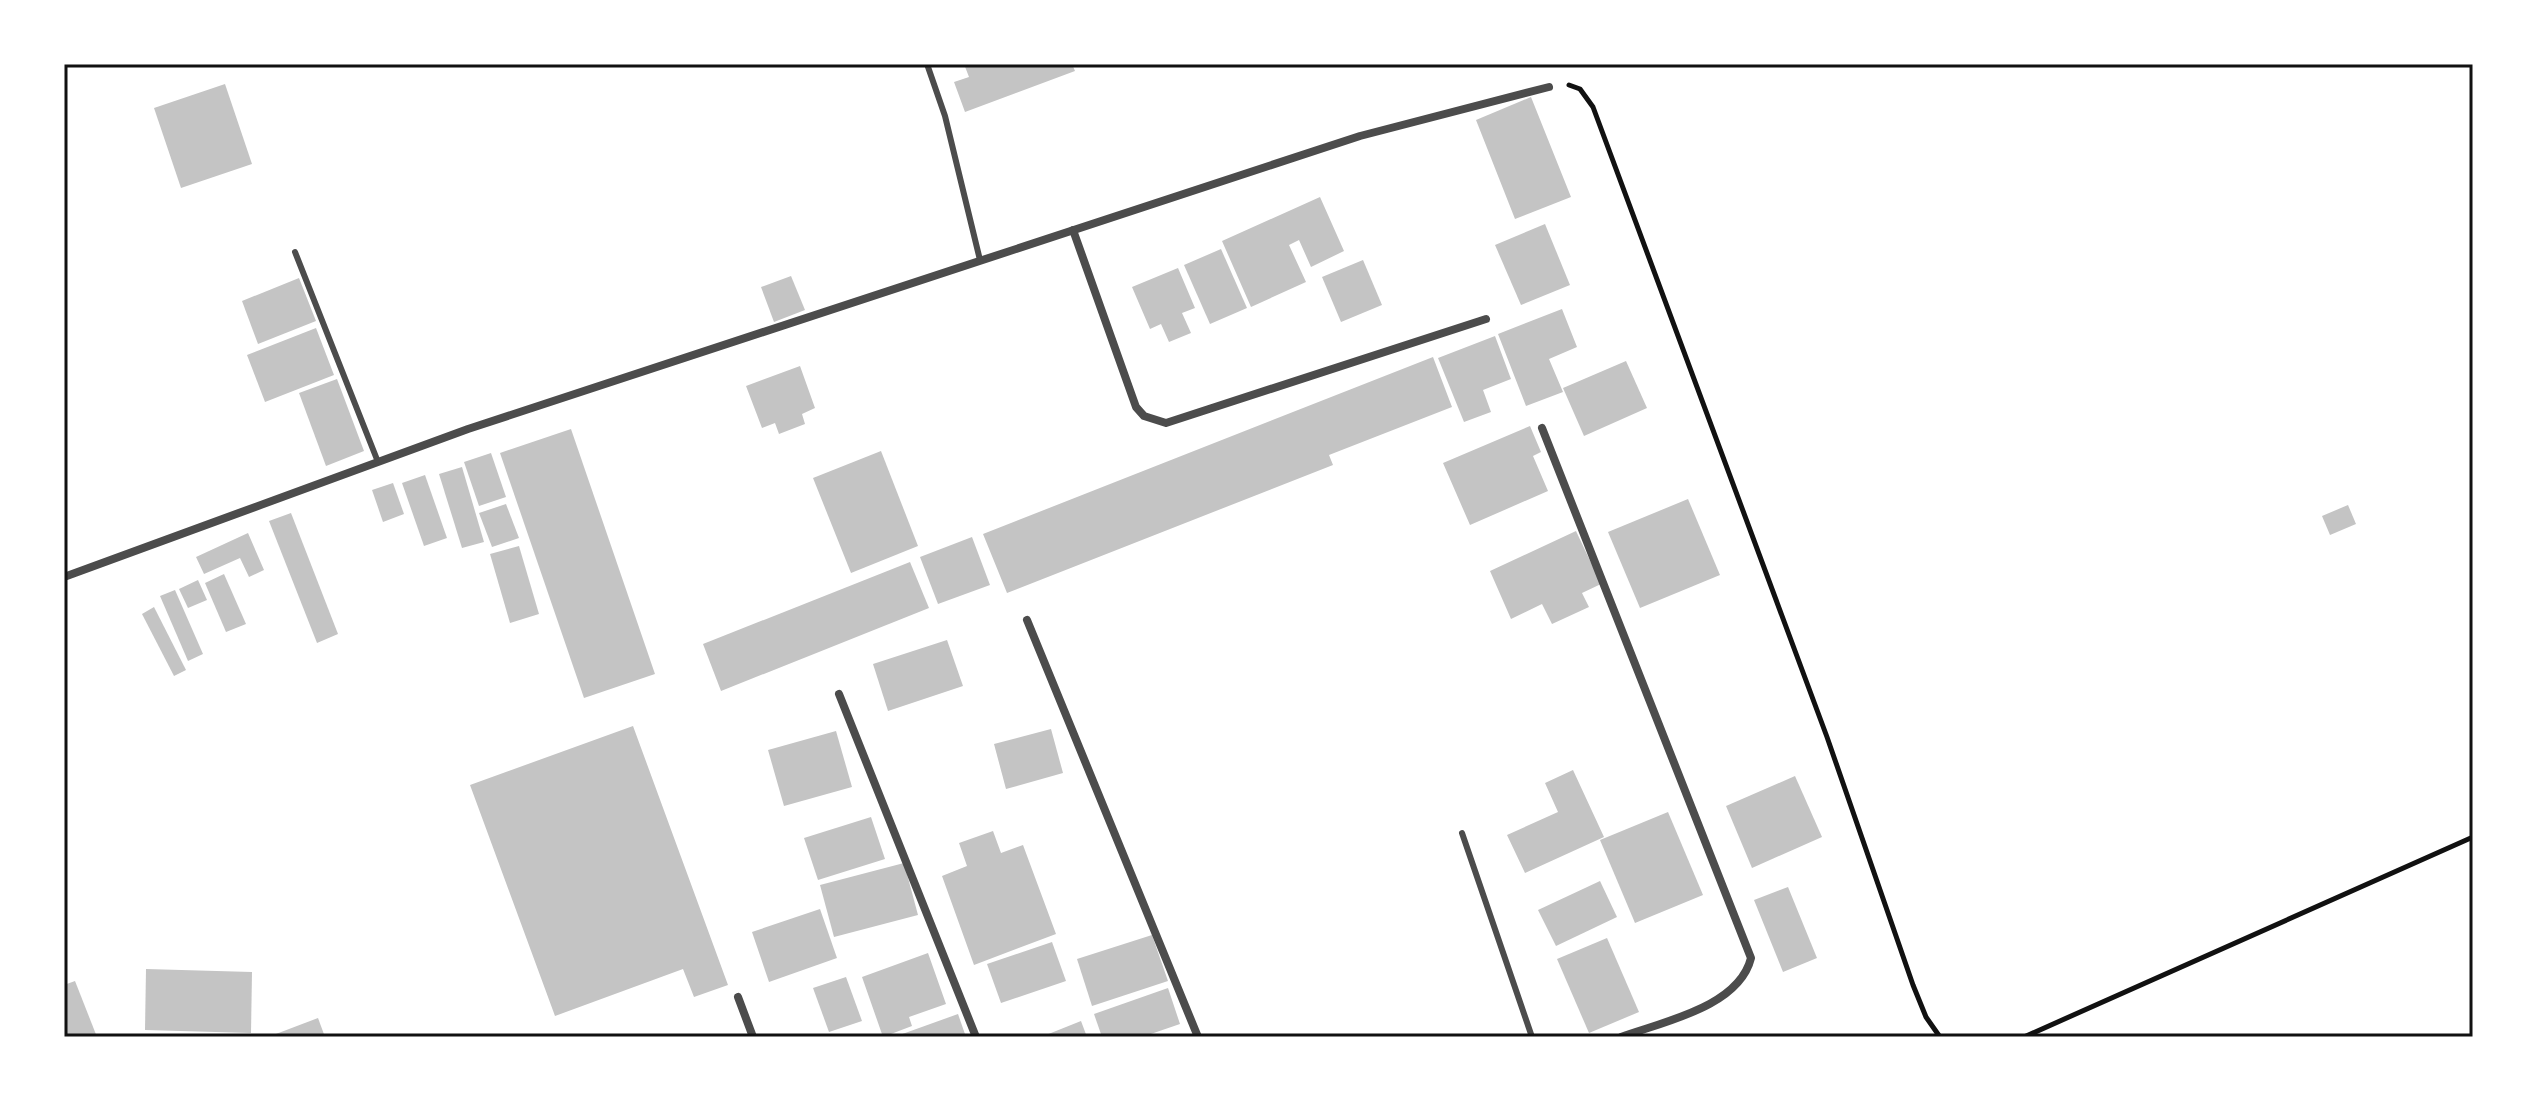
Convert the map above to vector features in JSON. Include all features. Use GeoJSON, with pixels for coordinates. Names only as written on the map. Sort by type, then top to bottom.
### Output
{"type":"FeatureCollection","features":[{"type":"Feature","properties":{"kind":"street"},"geometry":{"type":"LineString","coordinates":[[64,577],[468,429],[980,260],[1360,136],[1549,87]]}},
{"type":"Feature","properties":{"kind":"street"},"geometry":{"type":"LineString","coordinates":[[1073,230],[1136,407],[1144,416],[1166,423],[1486,319]]}},
{"type":"Feature","properties":{"kind":"street"},"geometry":{"type":"LineString","coordinates":[[1542,428],[1751,958],[1749,969],[1737,986],[1718,1000],[1621,1037]]}},
{"type":"Feature","properties":{"kind":"street"},"geometry":{"type":"LineString","coordinates":[[1027,620],[1198,1037]]}},
{"type":"Feature","properties":{"kind":"street"},"geometry":{"type":"LineString","coordinates":[[839,694],[976,1037]]}},
{"type":"Feature","properties":{"kind":"street"},"geometry":{"type":"LineString","coordinates":[[738,997],[753,1037]]}},
{"type":"Feature","properties":{"kind":"lane"},"geometry":{"type":"LineString","coordinates":[[927,64],[945,116],[980,260]]}},
{"type":"Feature","properties":{"kind":"lane"},"geometry":{"type":"LineString","coordinates":[[295,252],[378,462]]}},
{"type":"Feature","properties":{"kind":"lane"},"geometry":{"type":"LineString","coordinates":[[1462,833],[1532,1037]]}},
{"type":"Feature","properties":{"kind":"path"},"geometry":{"type":"LineString","coordinates":[[1549,87],[1568,84],[1580,89],[1593,107],[1822,723],[1913,985],[1926,1017],[1940,1037]]}},
{"type":"Feature","properties":{"kind":"path"},"geometry":{"type":"LineString","coordinates":[[2024,1037],[2473,837]]}},
{"type":"Feature","properties":{"kind":"building"},"geometry":{"type":"Polygon","coordinates":[[[964,64],[1072,64],[1075,71],[965,112],[954,82],[969,77],[964,64]]]}},
{"type":"Feature","properties":{"kind":"building"},"geometry":{"type":"Polygon","coordinates":[[[225,84],[252,164],[181,188],[154,108],[225,84]]]}},
{"type":"Feature","properties":{"kind":"building"},"geometry":{"type":"Polygon","coordinates":[[[1531,97],[1571,197],[1515,219],[1476,120],[1531,97]]]}},
{"type":"Feature","properties":{"kind":"building"},"geometry":{"type":"Polygon","coordinates":[[[1320,197],[1344,251],[1311,267],[1299,240],[1289,245],[1306,282],[1251,307],[1222,241],[1320,197]]]}},
{"type":"Feature","properties":{"kind":"building"},"geometry":{"type":"Polygon","coordinates":[[[1545,224],[1570,285],[1521,305],[1495,245],[1545,224]]]}},
{"type":"Feature","properties":{"kind":"building"},"geometry":{"type":"Polygon","coordinates":[[[1221,249],[1247,308],[1210,324],[1184,265],[1221,249]]]}},
{"type":"Feature","properties":{"kind":"building"},"geometry":{"type":"Polygon","coordinates":[[[1363,260],[1382,305],[1341,322],[1322,277],[1363,260]]]}},
{"type":"Feature","properties":{"kind":"building"},"geometry":{"type":"Polygon","coordinates":[[[1178,268],[1195,308],[1182,313],[1191,333],[1169,342],[1161,324],[1150,329],[1132,287],[1178,268]]]}},
{"type":"Feature","properties":{"kind":"building"},"geometry":{"type":"Polygon","coordinates":[[[791,276],[805,310],[774,322],[761,287],[791,276]]]}},
{"type":"Feature","properties":{"kind":"building"},"geometry":{"type":"Polygon","coordinates":[[[299,278],[316,321],[258,344],[242,301],[299,278]]]}},
{"type":"Feature","properties":{"kind":"building"},"geometry":{"type":"Polygon","coordinates":[[[1562,309],[1577,347],[1549,359],[1563,392],[1526,406],[1498,334],[1562,309]]]}},
{"type":"Feature","properties":{"kind":"building"},"geometry":{"type":"Polygon","coordinates":[[[316,328],[334,375],[265,402],[247,355],[316,328]]]}},
{"type":"Feature","properties":{"kind":"building"},"geometry":{"type":"Polygon","coordinates":[[[1495,336],[1511,379],[1483,390],[1491,412],[1464,422],[1438,358],[1495,336]]]}},
{"type":"Feature","properties":{"kind":"building"},"geometry":{"type":"Polygon","coordinates":[[[1433,357],[1452,407],[1329,455],[1333,465],[1007,593],[983,534],[1433,357]]]}},
{"type":"Feature","properties":{"kind":"building"},"geometry":{"type":"Polygon","coordinates":[[[1626,361],[1647,408],[1584,436],[1563,388],[1626,361]]]}},
{"type":"Feature","properties":{"kind":"building"},"geometry":{"type":"Polygon","coordinates":[[[800,366],[815,408],[802,414],[805,424],[779,434],[775,423],[762,428],[746,386],[800,366]]]}},
{"type":"Feature","properties":{"kind":"building"},"geometry":{"type":"Polygon","coordinates":[[[337,379],[364,451],[326,466],[299,393],[337,379]]]}},
{"type":"Feature","properties":{"kind":"building"},"geometry":{"type":"Polygon","coordinates":[[[1530,426],[1541,452],[1533,456],[1548,491],[1470,525],[1443,463],[1530,426]]]}},
{"type":"Feature","properties":{"kind":"building"},"geometry":{"type":"Polygon","coordinates":[[[571,429],[655,674],[584,698],[500,453],[571,429]]]}},
{"type":"Feature","properties":{"kind":"building"},"geometry":{"type":"Polygon","coordinates":[[[881,451],[918,546],[851,573],[813,478],[881,451]]]}},
{"type":"Feature","properties":{"kind":"building"},"geometry":{"type":"Polygon","coordinates":[[[491,453],[506,497],[479,506],[464,462],[491,453]]]}},
{"type":"Feature","properties":{"kind":"building"},"geometry":{"type":"Polygon","coordinates":[[[462,467],[484,542],[462,548],[439,474],[462,467]]]}},
{"type":"Feature","properties":{"kind":"building"},"geometry":{"type":"Polygon","coordinates":[[[425,475],[447,538],[424,546],[402,483],[425,475]]]}},
{"type":"Feature","properties":{"kind":"building"},"geometry":{"type":"Polygon","coordinates":[[[393,483],[404,514],[383,522],[372,490],[393,483]]]}},
{"type":"Feature","properties":{"kind":"building"},"geometry":{"type":"Polygon","coordinates":[[[1688,499],[1720,575],[1640,608],[1608,532],[1688,499]]]}},
{"type":"Feature","properties":{"kind":"building"},"geometry":{"type":"Polygon","coordinates":[[[506,504],[519,538],[492,547],[479,513],[506,504]]]}},
{"type":"Feature","properties":{"kind":"building"},"geometry":{"type":"Polygon","coordinates":[[[2348,505],[2356,524],[2330,535],[2322,516],[2348,505]]]}},
{"type":"Feature","properties":{"kind":"building"},"geometry":{"type":"Polygon","coordinates":[[[291,513],[338,634],[317,643],[269,521],[291,513]]]}},
{"type":"Feature","properties":{"kind":"building"},"geometry":{"type":"Polygon","coordinates":[[[1576,531],[1601,584],[1582,593],[1589,607],[1552,624],[1542,604],[1511,619],[1490,571],[1576,531]]]}},
{"type":"Feature","properties":{"kind":"building"},"geometry":{"type":"Polygon","coordinates":[[[248,533],[264,570],[249,577],[240,558],[204,574],[196,557],[248,533]]]}},
{"type":"Feature","properties":{"kind":"building"},"geometry":{"type":"Polygon","coordinates":[[[972,537],[990,585],[938,604],[920,557],[972,537]]]}},
{"type":"Feature","properties":{"kind":"building"},"geometry":{"type":"Polygon","coordinates":[[[519,546],[539,614],[510,623],[490,554],[519,546]]]}},
{"type":"Feature","properties":{"kind":"building"},"geometry":{"type":"Polygon","coordinates":[[[910,562],[929,608],[721,691],[703,644],[910,562]]]}},
{"type":"Feature","properties":{"kind":"building"},"geometry":{"type":"Polygon","coordinates":[[[224,574],[246,624],[226,632],[205,583],[224,574]]]}},
{"type":"Feature","properties":{"kind":"building"},"geometry":{"type":"Polygon","coordinates":[[[198,580],[207,600],[188,608],[179,589],[198,580]]]}},
{"type":"Feature","properties":{"kind":"building"},"geometry":{"type":"Polygon","coordinates":[[[175,590],[203,654],[188,661],[160,596],[175,590]]]}},
{"type":"Feature","properties":{"kind":"building"},"geometry":{"type":"Polygon","coordinates":[[[154,607],[186,670],[174,676],[142,614],[154,607]]]}},
{"type":"Feature","properties":{"kind":"building"},"geometry":{"type":"Polygon","coordinates":[[[947,640],[963,686],[888,711],[873,664],[947,640]]]}},
{"type":"Feature","properties":{"kind":"building"},"geometry":{"type":"Polygon","coordinates":[[[633,726],[728,985],[694,997],[683,969],[555,1016],[470,785],[633,726]]]}},
{"type":"Feature","properties":{"kind":"building"},"geometry":{"type":"Polygon","coordinates":[[[1051,729],[1063,773],[1006,789],[994,744],[1051,729]]]}},
{"type":"Feature","properties":{"kind":"building"},"geometry":{"type":"Polygon","coordinates":[[[836,731],[852,787],[784,806],[768,750],[836,731]]]}},
{"type":"Feature","properties":{"kind":"building"},"geometry":{"type":"Polygon","coordinates":[[[1573,770],[1604,837],[1525,873],[1507,835],[1558,812],[1545,783],[1573,770]]]}},
{"type":"Feature","properties":{"kind":"building"},"geometry":{"type":"Polygon","coordinates":[[[1795,776],[1822,837],[1752,868],[1726,806],[1795,776]]]}},
{"type":"Feature","properties":{"kind":"building"},"geometry":{"type":"Polygon","coordinates":[[[1668,812],[1703,895],[1635,923],[1600,840],[1668,812]]]}},
{"type":"Feature","properties":{"kind":"building"},"geometry":{"type":"Polygon","coordinates":[[[871,817],[885,859],[818,880],[804,838],[871,817]]]}},
{"type":"Feature","properties":{"kind":"building"},"geometry":{"type":"Polygon","coordinates":[[[993,831],[1001,853],[1023,845],[1056,934],[974,965],[942,876],[967,866],[959,843],[993,831]]]}},
{"type":"Feature","properties":{"kind":"building"},"geometry":{"type":"Polygon","coordinates":[[[904,863],[918,915],[834,937],[820,885],[904,863]]]}},
{"type":"Feature","properties":{"kind":"building"},"geometry":{"type":"Polygon","coordinates":[[[1600,881],[1617,917],[1556,946],[1538,910],[1600,881]]]}},
{"type":"Feature","properties":{"kind":"building"},"geometry":{"type":"Polygon","coordinates":[[[1788,887],[1817,958],[1783,972],[1754,900],[1788,887]]]}},
{"type":"Feature","properties":{"kind":"building"},"geometry":{"type":"Polygon","coordinates":[[[820,909],[837,958],[769,982],[752,932],[820,909]]]}},
{"type":"Feature","properties":{"kind":"building"},"geometry":{"type":"Polygon","coordinates":[[[1152,935],[1168,981],[1092,1006],[1077,959],[1152,935]]]}},
{"type":"Feature","properties":{"kind":"building"},"geometry":{"type":"Polygon","coordinates":[[[1607,938],[1639,1012],[1589,1033],[1557,959],[1607,938]]]}},
{"type":"Feature","properties":{"kind":"building"},"geometry":{"type":"Polygon","coordinates":[[[1052,942],[1066,981],[1001,1003],[987,964],[1052,942]]]}},
{"type":"Feature","properties":{"kind":"building"},"geometry":{"type":"Polygon","coordinates":[[[928,953],[946,1004],[909,1017],[912,1026],[883,1037],[862,977],[928,953]]]}},
{"type":"Feature","properties":{"kind":"building"},"geometry":{"type":"Polygon","coordinates":[[[146,969],[252,972],[251,1033],[145,1030],[146,969]]]}},
{"type":"Feature","properties":{"kind":"building"},"geometry":{"type":"Polygon","coordinates":[[[846,977],[862,1021],[829,1032],[813,988],[846,977]]]}},
{"type":"Feature","properties":{"kind":"building"},"geometry":{"type":"Polygon","coordinates":[[[75,981],[97,1037],[64,1037],[64,985],[75,981]]]}},
{"type":"Feature","properties":{"kind":"building"},"geometry":{"type":"Polygon","coordinates":[[[1168,988],[1180,1024],[1142,1037],[1102,1037],[1094,1014],[1168,988]]]}},
{"type":"Feature","properties":{"kind":"building"},"geometry":{"type":"Polygon","coordinates":[[[958,1014],[966,1037],[894,1037],[958,1014]]]}},
{"type":"Feature","properties":{"kind":"building"},"geometry":{"type":"Polygon","coordinates":[[[318,1018],[325,1037],[268,1037],[318,1018]]]}},
{"type":"Feature","properties":{"kind":"building"},"geometry":{"type":"Polygon","coordinates":[[[1081,1021],[1087,1037],[1041,1037],[1081,1021]]]}}]}
